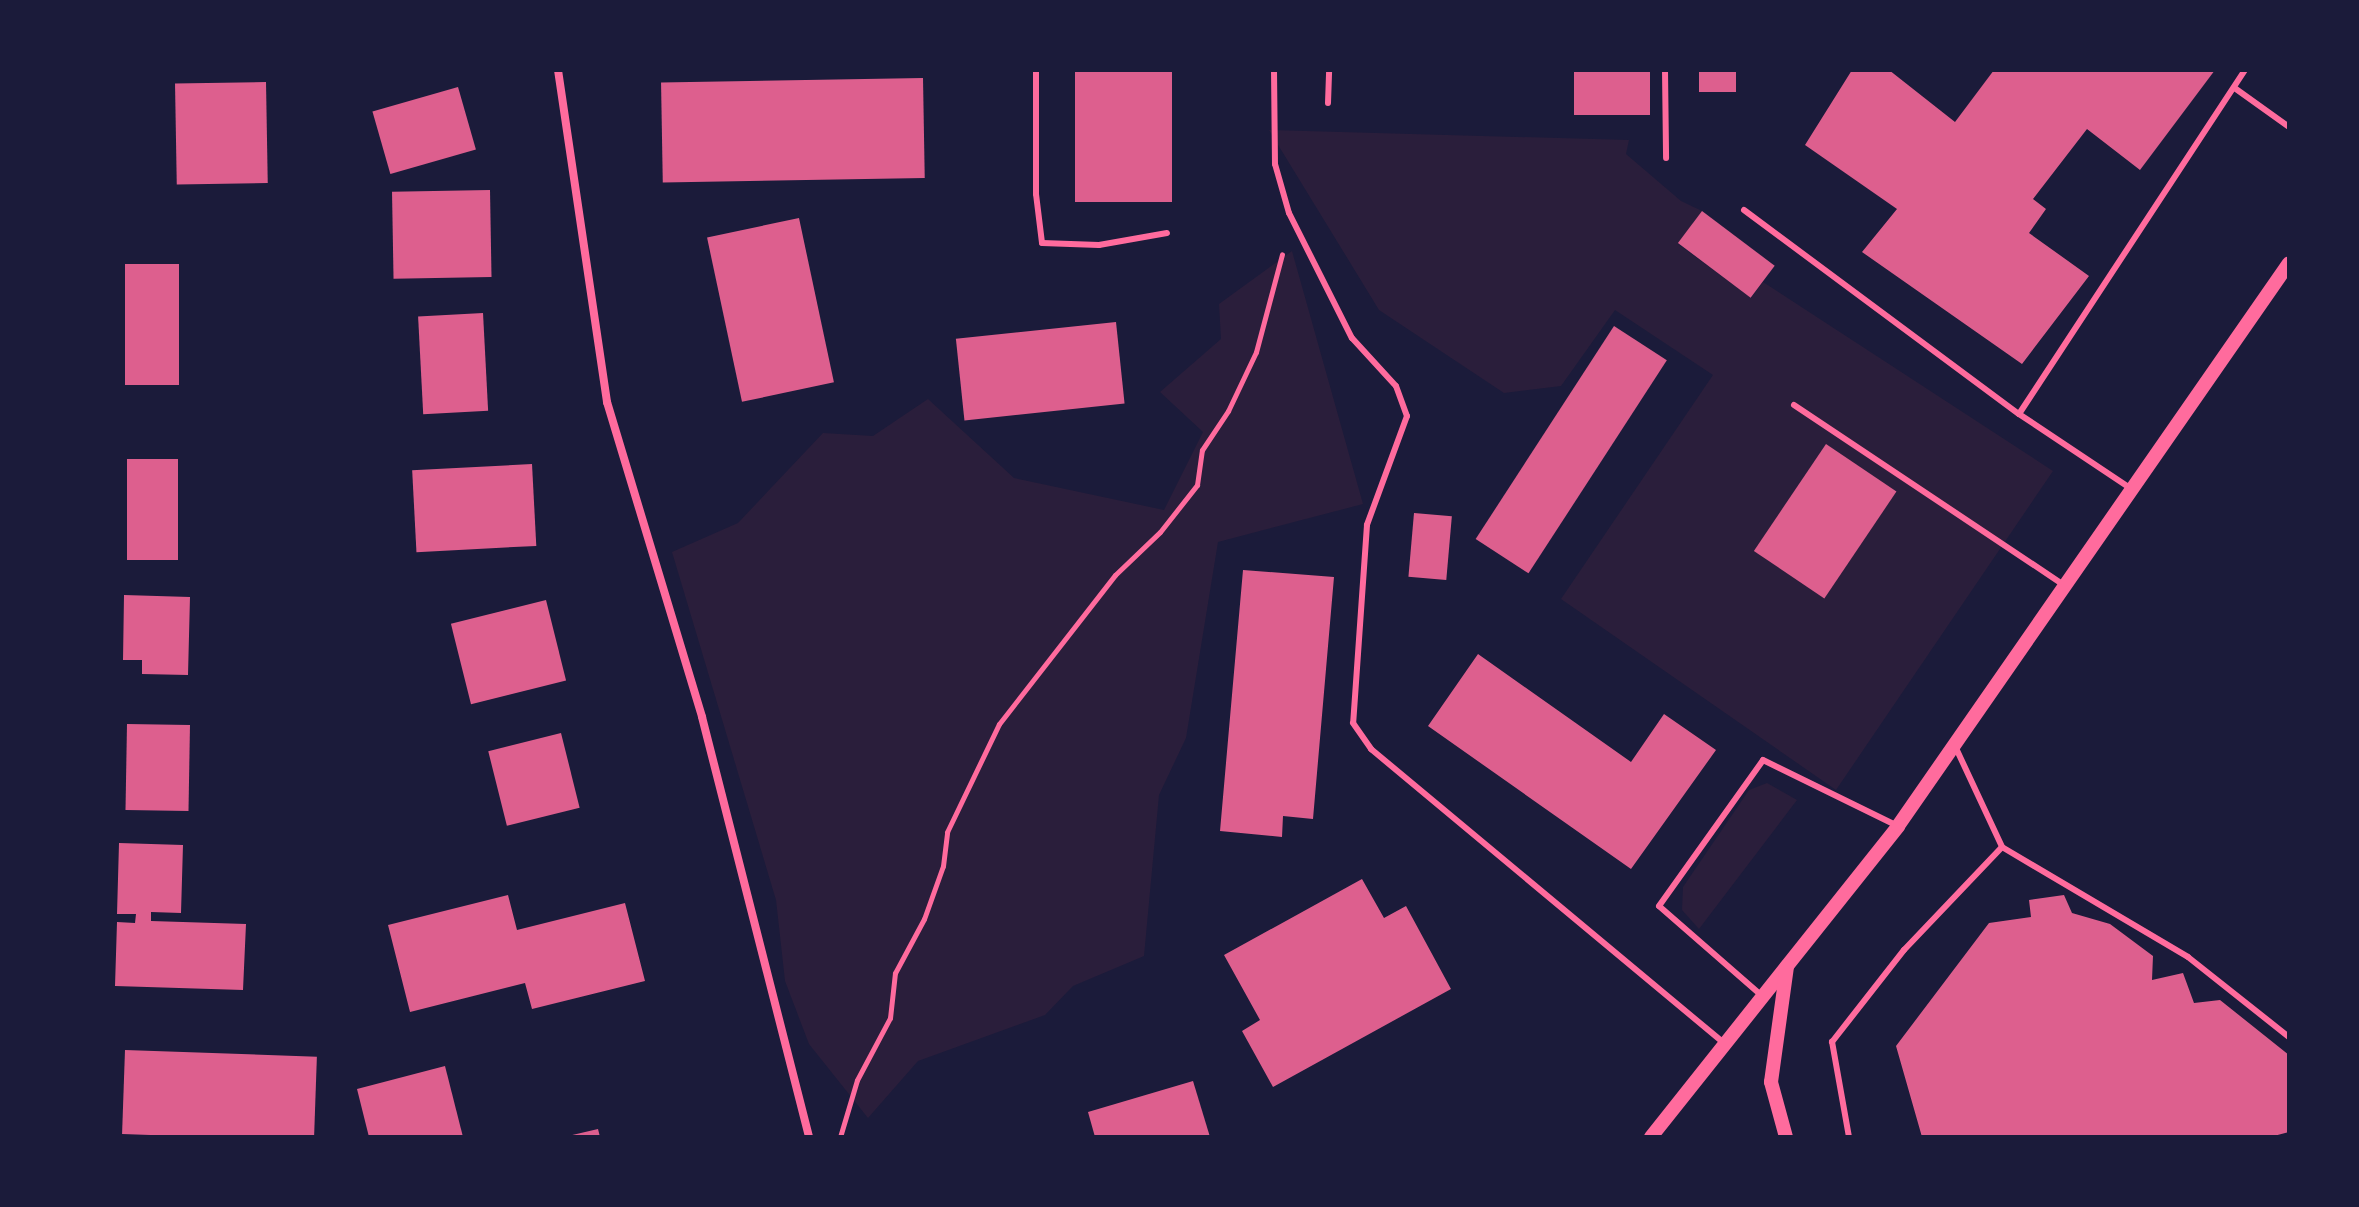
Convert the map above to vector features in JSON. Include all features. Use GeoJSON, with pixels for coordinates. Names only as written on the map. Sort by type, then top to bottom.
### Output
{"type":"FeatureCollection","features":[{"type":"Feature","properties":{"kind":"street"},"geometry":{"type":"LineString","coordinates":[[558,70],[607,402],[702,717],[809,1137]]}},
{"type":"Feature","properties":{"kind":"street"},"geometry":{"type":"LineString","coordinates":[[1651,1137],[1898,826],[2289,263]]}},
{"type":"Feature","properties":{"kind":"street"},"geometry":{"type":"LineString","coordinates":[[1786,1137],[1771,1082],[1787,965]]}},
{"type":"Feature","properties":{"kind":"lane"},"geometry":{"type":"LineString","coordinates":[[1036,70],[1036,194],[1042,243],[1099,245],[1167,233]]}},
{"type":"Feature","properties":{"kind":"lane"},"geometry":{"type":"LineString","coordinates":[[1274,70],[1275,164],[1289,213],[1352,338],[1396,386],[1406,407],[1404,432],[1367,525],[1352,705],[1360,738],[1724,1043]]}},
{"type":"Feature","properties":{"kind":"lane"},"geometry":{"type":"LineString","coordinates":[[1328,103],[1329,70]]}},
{"type":"Feature","properties":{"kind":"lane"},"geometry":{"type":"LineString","coordinates":[[1665,70],[1666,158]]}},
{"type":"Feature","properties":{"kind":"lane"},"geometry":{"type":"LineString","coordinates":[[2019,414],[2236,89],[2245,70]]}},
{"type":"Feature","properties":{"kind":"lane"},"geometry":{"type":"LineString","coordinates":[[2236,89],[2289,127]]}},
{"type":"Feature","properties":{"kind":"lane"},"geometry":{"type":"LineString","coordinates":[[1744,210],[2019,414],[2132,489]]}},
{"type":"Feature","properties":{"kind":"lane"},"geometry":{"type":"LineString","coordinates":[[1794,405],[2065,586]]}},
{"type":"Feature","properties":{"kind":"lane"},"geometry":{"type":"LineString","coordinates":[[1955,746],[2002,847],[2188,957],[2289,1037]]}},
{"type":"Feature","properties":{"kind":"lane"},"geometry":{"type":"LineString","coordinates":[[1762,996],[1659,906],[1763,760],[1898,826]]}},
{"type":"Feature","properties":{"kind":"lane"},"geometry":{"type":"LineString","coordinates":[[1849,1137],[1832,1042],[1904,950],[2002,847]]}},
{"type":"Feature","properties":{"kind":"path"},"geometry":{"type":"LineString","coordinates":[[2289,70],[2289,91]]}},
{"type":"Feature","properties":{"kind":"path"},"geometry":{"type":"LineString","coordinates":[[840,1137],[857,1080],[890,1018],[895,973],[924,919],[943,866],[947,832],[999,724],[1115,575],[1160,532],[1197,485],[1202,450],[1228,411],[1256,352],[1276,291],[1289,213]]}},
{"type":"Feature","properties":{"kind":"shaded area"},"geometry":{"type":"Polygon","coordinates":[[[1269,130],[1629,140],[1626,154],[1681,201],[1702,211],[1678,244],[1751,298],[1763,282],[2053,471],[1836,790],[1561,599],[1713,375],[1615,310],[1561,386],[1504,393],[1379,310],[1269,130]]]}},
{"type":"Feature","properties":{"kind":"shaded area"},"geometry":{"type":"Polygon","coordinates":[[[1292,251],[1363,504],[1218,542],[1186,738],[1159,795],[1144,956],[1073,986],[1045,1015],[918,1061],[868,1118],[809,1044],[785,981],[776,900],[672,552],[738,523],[823,433],[873,436],[928,399],[1014,478],[1164,510],[1203,432],[1160,392],[1221,339],[1219,304],[1292,251]]]}},
{"type":"Feature","properties":{"kind":"shaded area"},"geometry":{"type":"Polygon","coordinates":[[[1767,783],[1797,800],[1699,929],[1682,910],[1683,887],[1749,790],[1767,783]]]}},
{"type":"Feature","properties":{"kind":"building"},"geometry":{"type":"Polygon","coordinates":[[[1075,70],[1172,70],[1172,202],[1075,202],[1075,70]]]}},
{"type":"Feature","properties":{"kind":"building"},"geometry":{"type":"Polygon","coordinates":[[[1574,70],[1650,70],[1650,115],[1574,115],[1574,70]]]}},
{"type":"Feature","properties":{"kind":"building"},"geometry":{"type":"Polygon","coordinates":[[[1699,70],[1736,70],[1736,92],[1699,92],[1699,70]]]}},
{"type":"Feature","properties":{"kind":"building"},"geometry":{"type":"Polygon","coordinates":[[[1852,70],[1889,70],[1955,122],[1994,70],[2215,70],[2140,170],[2087,129],[2033,199],[2046,209],[2029,233],[2089,276],[2022,364],[1862,252],[1897,209],[1805,145],[1852,70]]]}},
{"type":"Feature","properties":{"kind":"building"},"geometry":{"type":"Polygon","coordinates":[[[923,78],[925,178],[663,183],[661,83],[923,78]]]}},
{"type":"Feature","properties":{"kind":"building"},"geometry":{"type":"Polygon","coordinates":[[[266,82],[268,183],[177,185],[175,84],[266,82]]]}},
{"type":"Feature","properties":{"kind":"building"},"geometry":{"type":"Polygon","coordinates":[[[458,87],[476,149],[390,174],[372,112],[458,87]]]}},
{"type":"Feature","properties":{"kind":"building"},"geometry":{"type":"Polygon","coordinates":[[[490,190],[492,277],[394,279],[392,192],[490,190]]]}},
{"type":"Feature","properties":{"kind":"building"},"geometry":{"type":"Polygon","coordinates":[[[1702,211],[1775,266],[1751,298],[1678,243],[1702,211]]]}},
{"type":"Feature","properties":{"kind":"building"},"geometry":{"type":"Polygon","coordinates":[[[799,218],[834,382],[742,402],[707,238],[799,218]]]}},
{"type":"Feature","properties":{"kind":"building"},"geometry":{"type":"Polygon","coordinates":[[[125,264],[179,264],[179,385],[125,385],[125,264]]]}},
{"type":"Feature","properties":{"kind":"building"},"geometry":{"type":"Polygon","coordinates":[[[483,313],[488,411],[423,414],[418,316],[483,313]]]}},
{"type":"Feature","properties":{"kind":"building"},"geometry":{"type":"Polygon","coordinates":[[[1116,322],[1125,404],[964,420],[956,339],[1116,322]]]}},
{"type":"Feature","properties":{"kind":"building"},"geometry":{"type":"Polygon","coordinates":[[[1614,326],[1667,360],[1528,573],[1476,539],[1614,326]]]}},
{"type":"Feature","properties":{"kind":"building"},"geometry":{"type":"Polygon","coordinates":[[[1826,444],[1896,492],[1824,598],[1754,551],[1826,444]]]}},
{"type":"Feature","properties":{"kind":"building"},"geometry":{"type":"Polygon","coordinates":[[[127,459],[178,459],[178,560],[127,560],[127,459]]]}},
{"type":"Feature","properties":{"kind":"building"},"geometry":{"type":"Polygon","coordinates":[[[532,464],[536,546],[416,552],[412,470],[532,464]]]}},
{"type":"Feature","properties":{"kind":"building"},"geometry":{"type":"Polygon","coordinates":[[[1414,513],[1452,516],[1446,580],[1408,577],[1414,513]]]}},
{"type":"Feature","properties":{"kind":"building"},"geometry":{"type":"Polygon","coordinates":[[[1243,570],[1334,577],[1313,819],[1283,816],[1282,837],[1220,831],[1243,570]]]}},
{"type":"Feature","properties":{"kind":"building"},"geometry":{"type":"Polygon","coordinates":[[[124,595],[190,597],[188,675],[142,674],[142,660],[123,660],[124,595]]]}},
{"type":"Feature","properties":{"kind":"building"},"geometry":{"type":"Polygon","coordinates":[[[546,600],[566,681],[471,704],[451,624],[546,600]]]}},
{"type":"Feature","properties":{"kind":"building"},"geometry":{"type":"Polygon","coordinates":[[[1478,654],[1631,762],[1664,714],[1716,750],[1631,869],[1428,726],[1478,654]]]}},
{"type":"Feature","properties":{"kind":"building"},"geometry":{"type":"Polygon","coordinates":[[[127,724],[190,725],[188,811],[125,810],[127,724]]]}},
{"type":"Feature","properties":{"kind":"building"},"geometry":{"type":"Polygon","coordinates":[[[561,733],[580,808],[507,826],[488,751],[561,733]]]}},
{"type":"Feature","properties":{"kind":"building"},"geometry":{"type":"Polygon","coordinates":[[[119,843],[183,845],[181,913],[151,912],[151,921],[246,924],[243,990],[115,986],[117,922],[135,923],[136,914],[117,914],[119,843]]]}},
{"type":"Feature","properties":{"kind":"building"},"geometry":{"type":"Polygon","coordinates":[[[1362,879],[1384,918],[1406,906],[1451,989],[1273,1087],[1242,1031],[1260,1020],[1224,955],[1362,879]]]}},
{"type":"Feature","properties":{"kind":"building"},"geometry":{"type":"Polygon","coordinates":[[[508,895],[517,930],[625,903],[645,981],[532,1009],[525,983],[410,1012],[388,925],[508,895]]]}},
{"type":"Feature","properties":{"kind":"building"},"geometry":{"type":"Polygon","coordinates":[[[2064,895],[2072,913],[2110,924],[2153,956],[2152,980],[2183,973],[2194,1003],[2220,1000],[2289,1055],[2289,1132],[2270,1137],[1922,1137],[1896,1046],[1989,923],[2031,917],[2029,900],[2064,895]]]}},
{"type":"Feature","properties":{"kind":"building"},"geometry":{"type":"Polygon","coordinates":[[[125,1050],[317,1057],[314,1137],[122,1134],[125,1050]]]}},
{"type":"Feature","properties":{"kind":"building"},"geometry":{"type":"Polygon","coordinates":[[[445,1066],[463,1137],[369,1137],[357,1089],[445,1066]]]}},
{"type":"Feature","properties":{"kind":"building"},"geometry":{"type":"Polygon","coordinates":[[[1193,1081],[1210,1137],[1095,1137],[1088,1112],[1193,1081]]]}},
{"type":"Feature","properties":{"kind":"building"},"geometry":{"type":"Polygon","coordinates":[[[598,1129],[600,1137],[568,1137],[568,1136],[598,1129]]]}}]}
